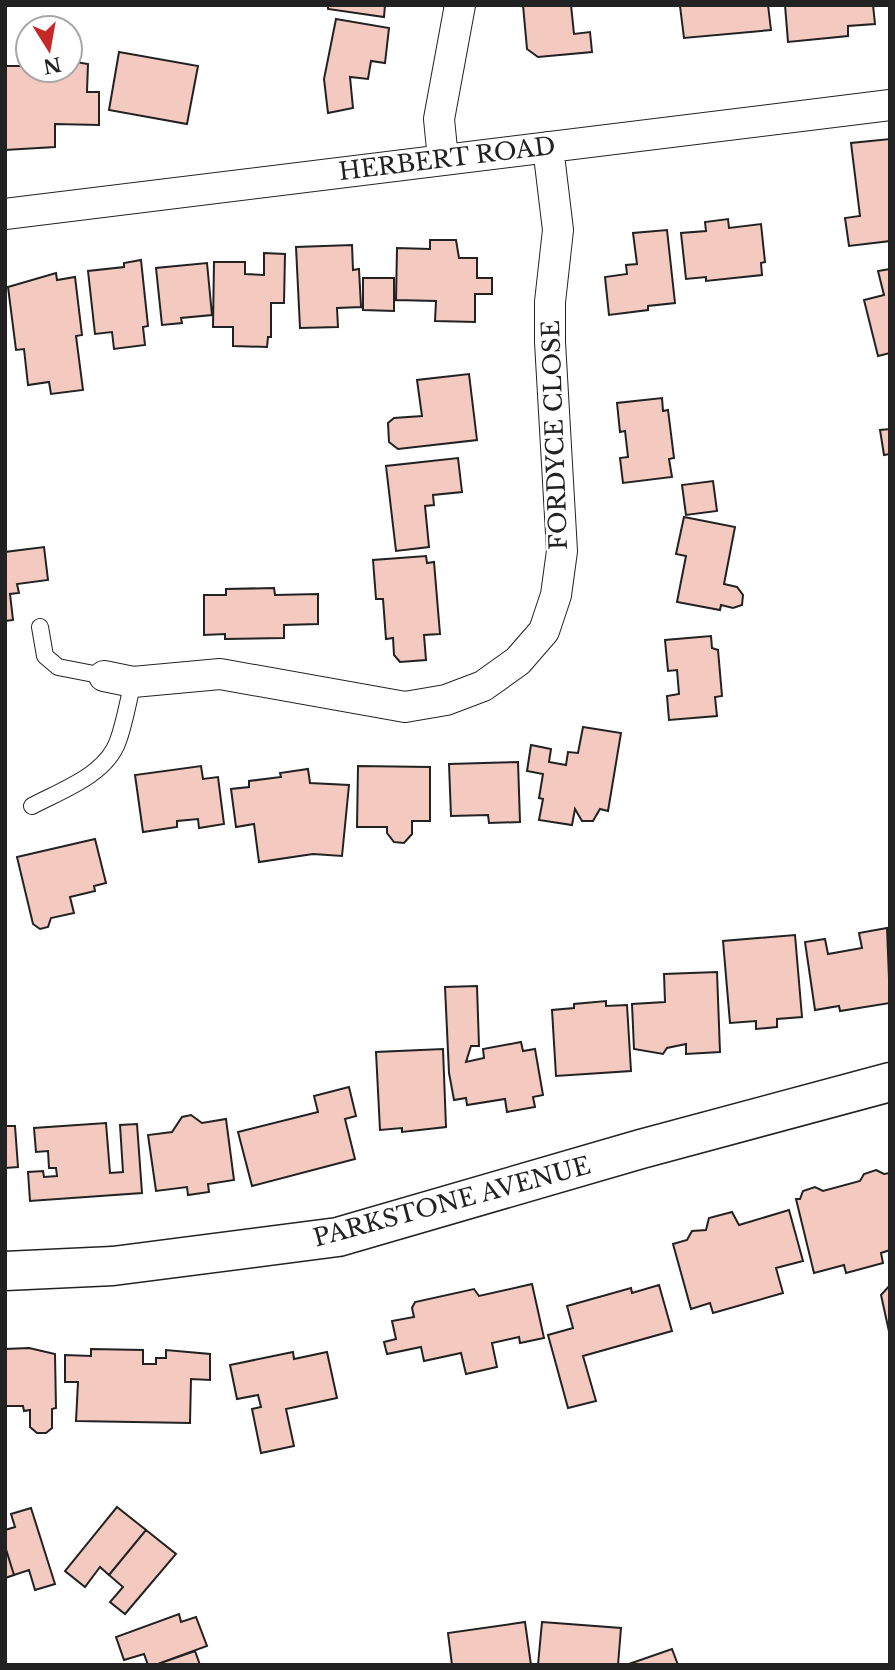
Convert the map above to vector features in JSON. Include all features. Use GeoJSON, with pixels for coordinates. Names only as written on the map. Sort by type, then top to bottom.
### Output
{"type":"FeatureCollection","features":[{"type":"Feature","properties":{"kind":"street"},"geometry":{"type":"LineString","coordinates":[[443,159],[439,119],[460,5]]}},
{"type":"Feature","properties":{"kind":"street","name":"HERBERT ROAD"},"geometry":{"type":"LineString","coordinates":[[5,214],[890,105]]}},
{"type":"Feature","properties":{"kind":"street","name":"FORDYCE CLOSE"},"geometry":{"type":"LineString","coordinates":[[118,679],[219,674],[405,707],[446,700],[483,686],[518,661],[544,631],[556,595],[562,551],[562,503],[550,342],[550,302],[558,230],[548,147]]}},
{"type":"Feature","properties":{"kind":"street","name":"PARKSTONE AVENUE"},"geometry":{"type":"LineString","coordinates":[[5,1271],[113,1266],[338,1237],[654,1145],[890,1082]]}},
{"type":"Feature","properties":{"kind":"lane"},"geometry":{"type":"LineString","coordinates":[[32,806],[91,774],[109,758],[118,742],[118,679],[58,667],[45,656],[40,627]]}},
{"type":"Feature","properties":{"kind":"building"},"geometry":{"type":"Polygon","coordinates":[[[328,5],[385,5],[384,17],[328,9],[328,5]]]}},
{"type":"Feature","properties":{"kind":"building"},"geometry":{"type":"Polygon","coordinates":[[[523,5],[571,5],[574,34],[590,32],[592,52],[538,57],[527,49],[523,5]]]}},
{"type":"Feature","properties":{"kind":"building"},"geometry":{"type":"Polygon","coordinates":[[[768,5],[771,30],[684,38],[680,6],[768,5]]]}},
{"type":"Feature","properties":{"kind":"building"},"geometry":{"type":"Polygon","coordinates":[[[785,5],[873,5],[875,24],[848,26],[848,36],[788,42],[785,5]]]}},
{"type":"Feature","properties":{"kind":"building"},"geometry":{"type":"Polygon","coordinates":[[[336,19],[389,28],[385,63],[371,61],[368,79],[350,77],[353,108],[328,113],[324,79],[336,19]]]}},
{"type":"Feature","properties":{"kind":"building"},"geometry":{"type":"Polygon","coordinates":[[[119,52],[198,66],[187,124],[109,110],[119,52]]]}},
{"type":"Feature","properties":{"kind":"building"},"geometry":{"type":"Polygon","coordinates":[[[84,63],[88,64],[87,92],[99,92],[99,125],[55,124],[55,147],[5,150],[5,66],[14,66],[14,84],[84,84],[84,63]]]}},
{"type":"Feature","properties":{"kind":"building"},"geometry":{"type":"Polygon","coordinates":[[[890,139],[890,241],[849,246],[845,218],[860,216],[851,143],[890,139]]]}},
{"type":"Feature","properties":{"kind":"building"},"geometry":{"type":"Polygon","coordinates":[[[728,219],[729,228],[761,224],[765,262],[761,263],[762,275],[706,281],[706,277],[686,279],[681,233],[706,231],[705,222],[728,219]]]}},
{"type":"Feature","properties":{"kind":"building"},"geometry":{"type":"Polygon","coordinates":[[[667,230],[675,303],[609,315],[605,277],[627,274],[626,265],[637,264],[633,233],[667,230]]]}},
{"type":"Feature","properties":{"kind":"building"},"geometry":{"type":"Polygon","coordinates":[[[430,240],[456,240],[459,258],[477,258],[477,278],[492,278],[492,294],[475,294],[475,322],[435,321],[436,301],[396,300],[397,248],[430,249],[430,240]]]}},
{"type":"Feature","properties":{"kind":"building"},"geometry":{"type":"Polygon","coordinates":[[[352,245],[353,270],[359,269],[361,307],[337,308],[338,327],[300,328],[296,247],[352,245]]]}},
{"type":"Feature","properties":{"kind":"building"},"geometry":{"type":"Polygon","coordinates":[[[264,253],[285,254],[284,303],[271,303],[271,337],[268,337],[267,347],[233,346],[233,327],[213,327],[214,262],[245,262],[245,274],[264,275],[264,253]]]}},
{"type":"Feature","properties":{"kind":"building"},"geometry":{"type":"Polygon","coordinates":[[[141,260],[148,326],[143,327],[145,345],[114,349],[112,332],[95,334],[88,271],[124,267],[124,263],[141,260]]]}},
{"type":"Feature","properties":{"kind":"building"},"geometry":{"type":"Polygon","coordinates":[[[207,263],[212,315],[181,318],[182,323],[162,325],[156,268],[207,263]]]}},
{"type":"Feature","properties":{"kind":"building"},"geometry":{"type":"Polygon","coordinates":[[[890,269],[890,353],[878,356],[864,300],[884,295],[878,271],[890,269]]]}},
{"type":"Feature","properties":{"kind":"building"},"geometry":{"type":"Polygon","coordinates":[[[56,273],[57,280],[75,277],[82,335],[76,336],[83,390],[51,394],[49,382],[28,385],[24,349],[16,350],[8,287],[56,273]]]}},
{"type":"Feature","properties":{"kind":"building"},"geometry":{"type":"Polygon","coordinates":[[[363,278],[394,278],[394,311],[363,310],[363,278]]]}},
{"type":"Feature","properties":{"kind":"building"},"geometry":{"type":"Polygon","coordinates":[[[469,374],[477,440],[398,449],[389,442],[388,423],[394,418],[422,416],[417,380],[469,374]]]}},
{"type":"Feature","properties":{"kind":"building"},"geometry":{"type":"Polygon","coordinates":[[[662,398],[663,411],[668,410],[674,458],[669,459],[672,477],[623,483],[620,458],[628,457],[625,431],[620,432],[617,403],[662,398]]]}},
{"type":"Feature","properties":{"kind":"building"},"geometry":{"type":"Polygon","coordinates":[[[890,429],[890,454],[884,455],[880,430],[890,429]]]}},
{"type":"Feature","properties":{"kind":"building"},"geometry":{"type":"Polygon","coordinates":[[[458,458],[462,492],[433,495],[434,505],[425,506],[429,547],[396,551],[386,466],[458,458]]]}},
{"type":"Feature","properties":{"kind":"building"},"geometry":{"type":"Polygon","coordinates":[[[713,481],[717,511],[686,515],[682,485],[713,481]]]}},
{"type":"Feature","properties":{"kind":"building"},"geometry":{"type":"Polygon","coordinates":[[[684,517],[735,527],[724,584],[737,587],[743,595],[742,605],[733,608],[721,605],[720,610],[677,602],[686,556],[676,554],[684,517]]]}},
{"type":"Feature","properties":{"kind":"building"},"geometry":{"type":"Polygon","coordinates":[[[44,547],[48,580],[17,584],[19,593],[10,594],[13,620],[5,621],[5,552],[44,547]]]}},
{"type":"Feature","properties":{"kind":"building"},"geometry":{"type":"Polygon","coordinates":[[[426,556],[427,563],[434,562],[440,634],[424,635],[426,660],[400,662],[394,655],[393,638],[386,639],[383,599],[376,599],[373,560],[426,556]]]}},
{"type":"Feature","properties":{"kind":"building"},"geometry":{"type":"Polygon","coordinates":[[[274,588],[275,595],[318,594],[318,624],[284,625],[284,638],[225,639],[225,634],[204,635],[204,595],[226,595],[226,589],[274,588]]]}},
{"type":"Feature","properties":{"kind":"building"},"geometry":{"type":"Polygon","coordinates":[[[711,636],[712,648],[718,650],[722,696],[715,697],[717,716],[669,720],[667,696],[679,694],[677,670],[668,671],[665,640],[711,636]]]}},
{"type":"Feature","properties":{"kind":"building"},"geometry":{"type":"Polygon","coordinates":[[[583,727],[621,733],[608,811],[600,809],[593,821],[582,821],[575,809],[572,825],[539,820],[543,799],[539,798],[543,774],[527,771],[531,745],[551,749],[549,762],[566,765],[568,752],[578,753],[583,727]]]}},
{"type":"Feature","properties":{"kind":"building"},"geometry":{"type":"Polygon","coordinates":[[[518,762],[520,822],[489,823],[488,815],[451,816],[449,764],[518,762]]]}},
{"type":"Feature","properties":{"kind":"building"},"geometry":{"type":"Polygon","coordinates":[[[201,766],[203,779],[218,777],[224,824],[199,828],[198,819],[177,821],[177,827],[143,832],[135,775],[201,766]]]}},
{"type":"Feature","properties":{"kind":"building"},"geometry":{"type":"Polygon","coordinates":[[[358,766],[430,767],[430,821],[412,821],[412,834],[404,843],[394,842],[387,833],[387,827],[357,827],[358,766]]]}},
{"type":"Feature","properties":{"kind":"building"},"geometry":{"type":"Polygon","coordinates":[[[308,769],[310,783],[349,785],[342,856],[313,854],[259,862],[254,824],[236,827],[231,789],[249,787],[249,781],[281,777],[280,773],[308,769]]]}},
{"type":"Feature","properties":{"kind":"building"},"geometry":{"type":"Polygon","coordinates":[[[95,839],[106,883],[94,886],[95,891],[70,897],[74,913],[51,918],[48,927],[40,929],[33,924],[17,857],[95,839]]]}},
{"type":"Feature","properties":{"kind":"building"},"geometry":{"type":"Polygon","coordinates":[[[887,928],[890,1003],[840,1011],[839,1006],[815,1010],[805,942],[825,939],[828,954],[862,948],[859,933],[887,928]]]}},
{"type":"Feature","properties":{"kind":"building"},"geometry":{"type":"Polygon","coordinates":[[[795,935],[802,1017],[777,1019],[777,1027],[756,1029],[756,1021],[730,1023],[723,941],[795,935]]]}},
{"type":"Feature","properties":{"kind":"building"},"geometry":{"type":"Polygon","coordinates":[[[717,972],[720,1052],[686,1054],[686,1044],[667,1048],[663,1054],[634,1049],[632,1004],[665,1002],[664,974],[717,972]]]}},
{"type":"Feature","properties":{"kind":"building"},"geometry":{"type":"Polygon","coordinates":[[[477,986],[479,1046],[471,1046],[466,1062],[484,1058],[483,1049],[521,1042],[523,1051],[535,1049],[543,1095],[533,1097],[535,1107],[507,1112],[505,1099],[467,1105],[466,1098],[454,1100],[449,1073],[445,987],[477,986]]]}},
{"type":"Feature","properties":{"kind":"building"},"geometry":{"type":"Polygon","coordinates":[[[606,1001],[606,1006],[627,1005],[631,1071],[556,1076],[552,1010],[574,1008],[574,1004],[606,1001]]]}},
{"type":"Feature","properties":{"kind":"building"},"geometry":{"type":"Polygon","coordinates":[[[443,1049],[446,1127],[402,1132],[402,1128],[380,1130],[376,1052],[443,1049]]]}},
{"type":"Feature","properties":{"kind":"building"},"geometry":{"type":"Polygon","coordinates":[[[349,1087],[356,1116],[345,1119],[355,1159],[252,1186],[238,1132],[318,1112],[314,1096],[349,1087]]]}},
{"type":"Feature","properties":{"kind":"building"},"geometry":{"type":"Polygon","coordinates":[[[191,1115],[202,1123],[226,1119],[234,1180],[208,1184],[209,1192],[188,1195],[187,1187],[156,1191],[148,1135],[172,1132],[182,1117],[191,1115]]]}},
{"type":"Feature","properties":{"kind":"building"},"geometry":{"type":"Polygon","coordinates":[[[106,1123],[110,1173],[123,1172],[120,1125],[137,1124],[142,1193],[30,1201],[28,1172],[43,1171],[44,1177],[57,1176],[56,1168],[49,1168],[48,1151],[36,1152],[34,1128],[106,1123]]]}},
{"type":"Feature","properties":{"kind":"building"},"geometry":{"type":"Polygon","coordinates":[[[5,1126],[15,1126],[18,1167],[5,1168],[5,1126]]]}},
{"type":"Feature","properties":{"kind":"building"},"geometry":{"type":"Polygon","coordinates":[[[876,1170],[884,1174],[890,1173],[890,1250],[881,1253],[883,1263],[846,1273],[844,1265],[814,1273],[796,1199],[800,1199],[803,1191],[815,1187],[823,1191],[860,1181],[864,1174],[876,1170]]]}},
{"type":"Feature","properties":{"kind":"building"},"geometry":{"type":"Polygon","coordinates":[[[789,1210],[803,1261],[776,1268],[783,1293],[713,1313],[710,1303],[691,1309],[673,1244],[687,1240],[692,1231],[706,1230],[709,1218],[732,1212],[739,1225],[789,1210]]]}},
{"type":"Feature","properties":{"kind":"building"},"geometry":{"type":"Polygon","coordinates":[[[532,1284],[544,1338],[520,1343],[519,1337],[492,1343],[497,1367],[466,1374],[461,1353],[424,1361],[421,1347],[387,1354],[384,1342],[396,1339],[392,1321],[414,1317],[412,1308],[415,1302],[474,1289],[479,1296],[532,1284]]]}},
{"type":"Feature","properties":{"kind":"building"},"geometry":{"type":"Polygon","coordinates":[[[659,1285],[672,1331],[583,1356],[596,1401],[568,1408],[548,1335],[573,1328],[567,1306],[631,1288],[632,1293],[659,1285]]]}},
{"type":"Feature","properties":{"kind":"building"},"geometry":{"type":"Polygon","coordinates":[[[890,1285],[890,1336],[881,1295],[890,1285]]]}},
{"type":"Feature","properties":{"kind":"building"},"geometry":{"type":"Polygon","coordinates":[[[29,1348],[55,1354],[56,1408],[52,1409],[52,1428],[46,1433],[37,1433],[30,1427],[30,1410],[24,1411],[23,1406],[5,1406],[5,1349],[29,1348]]]}},
{"type":"Feature","properties":{"kind":"building"},"geometry":{"type":"Polygon","coordinates":[[[91,1349],[143,1350],[143,1364],[156,1364],[156,1358],[166,1358],[166,1350],[210,1354],[210,1380],[191,1379],[190,1423],[76,1421],[78,1382],[65,1382],[65,1355],[91,1356],[91,1349]]]}},
{"type":"Feature","properties":{"kind":"building"},"geometry":{"type":"Polygon","coordinates":[[[293,1352],[294,1359],[327,1352],[337,1398],[286,1409],[294,1446],[261,1453],[252,1409],[261,1407],[258,1395],[237,1399],[230,1365],[293,1352]]]}},
{"type":"Feature","properties":{"kind":"building"},"geometry":{"type":"Polygon","coordinates":[[[117,1507],[146,1530],[109,1575],[100,1567],[85,1587],[65,1571],[117,1507]]]}},
{"type":"Feature","properties":{"kind":"building"},"geometry":{"type":"Polygon","coordinates":[[[31,1508],[55,1584],[35,1590],[29,1570],[14,1575],[5,1546],[5,1530],[15,1527],[11,1514],[31,1508]]]}},
{"type":"Feature","properties":{"kind":"building"},"geometry":{"type":"Polygon","coordinates":[[[146,1530],[176,1554],[125,1614],[110,1602],[123,1587],[109,1575],[146,1530]]]}},
{"type":"Feature","properties":{"kind":"building"},"geometry":{"type":"Polygon","coordinates":[[[5,1546],[14,1575],[5,1578],[5,1546]]]}},
{"type":"Feature","properties":{"kind":"building"},"geometry":{"type":"Polygon","coordinates":[[[179,1614],[181,1622],[196,1617],[207,1646],[155,1665],[148,1665],[144,1654],[124,1660],[116,1637],[179,1614]]]}},
{"type":"Feature","properties":{"kind":"building"},"geometry":{"type":"Polygon","coordinates":[[[525,1622],[531,1665],[452,1665],[448,1633],[525,1622]]]}},
{"type":"Feature","properties":{"kind":"building"},"geometry":{"type":"Polygon","coordinates":[[[542,1622],[621,1628],[618,1665],[538,1665],[542,1622]]]}},
{"type":"Feature","properties":{"kind":"building"},"geometry":{"type":"Polygon","coordinates":[[[672,1649],[678,1665],[626,1665],[672,1649]]]}},
{"type":"Feature","properties":{"kind":"building"},"geometry":{"type":"Polygon","coordinates":[[[195,1651],[200,1665],[155,1665],[195,1651]]]}}]}
